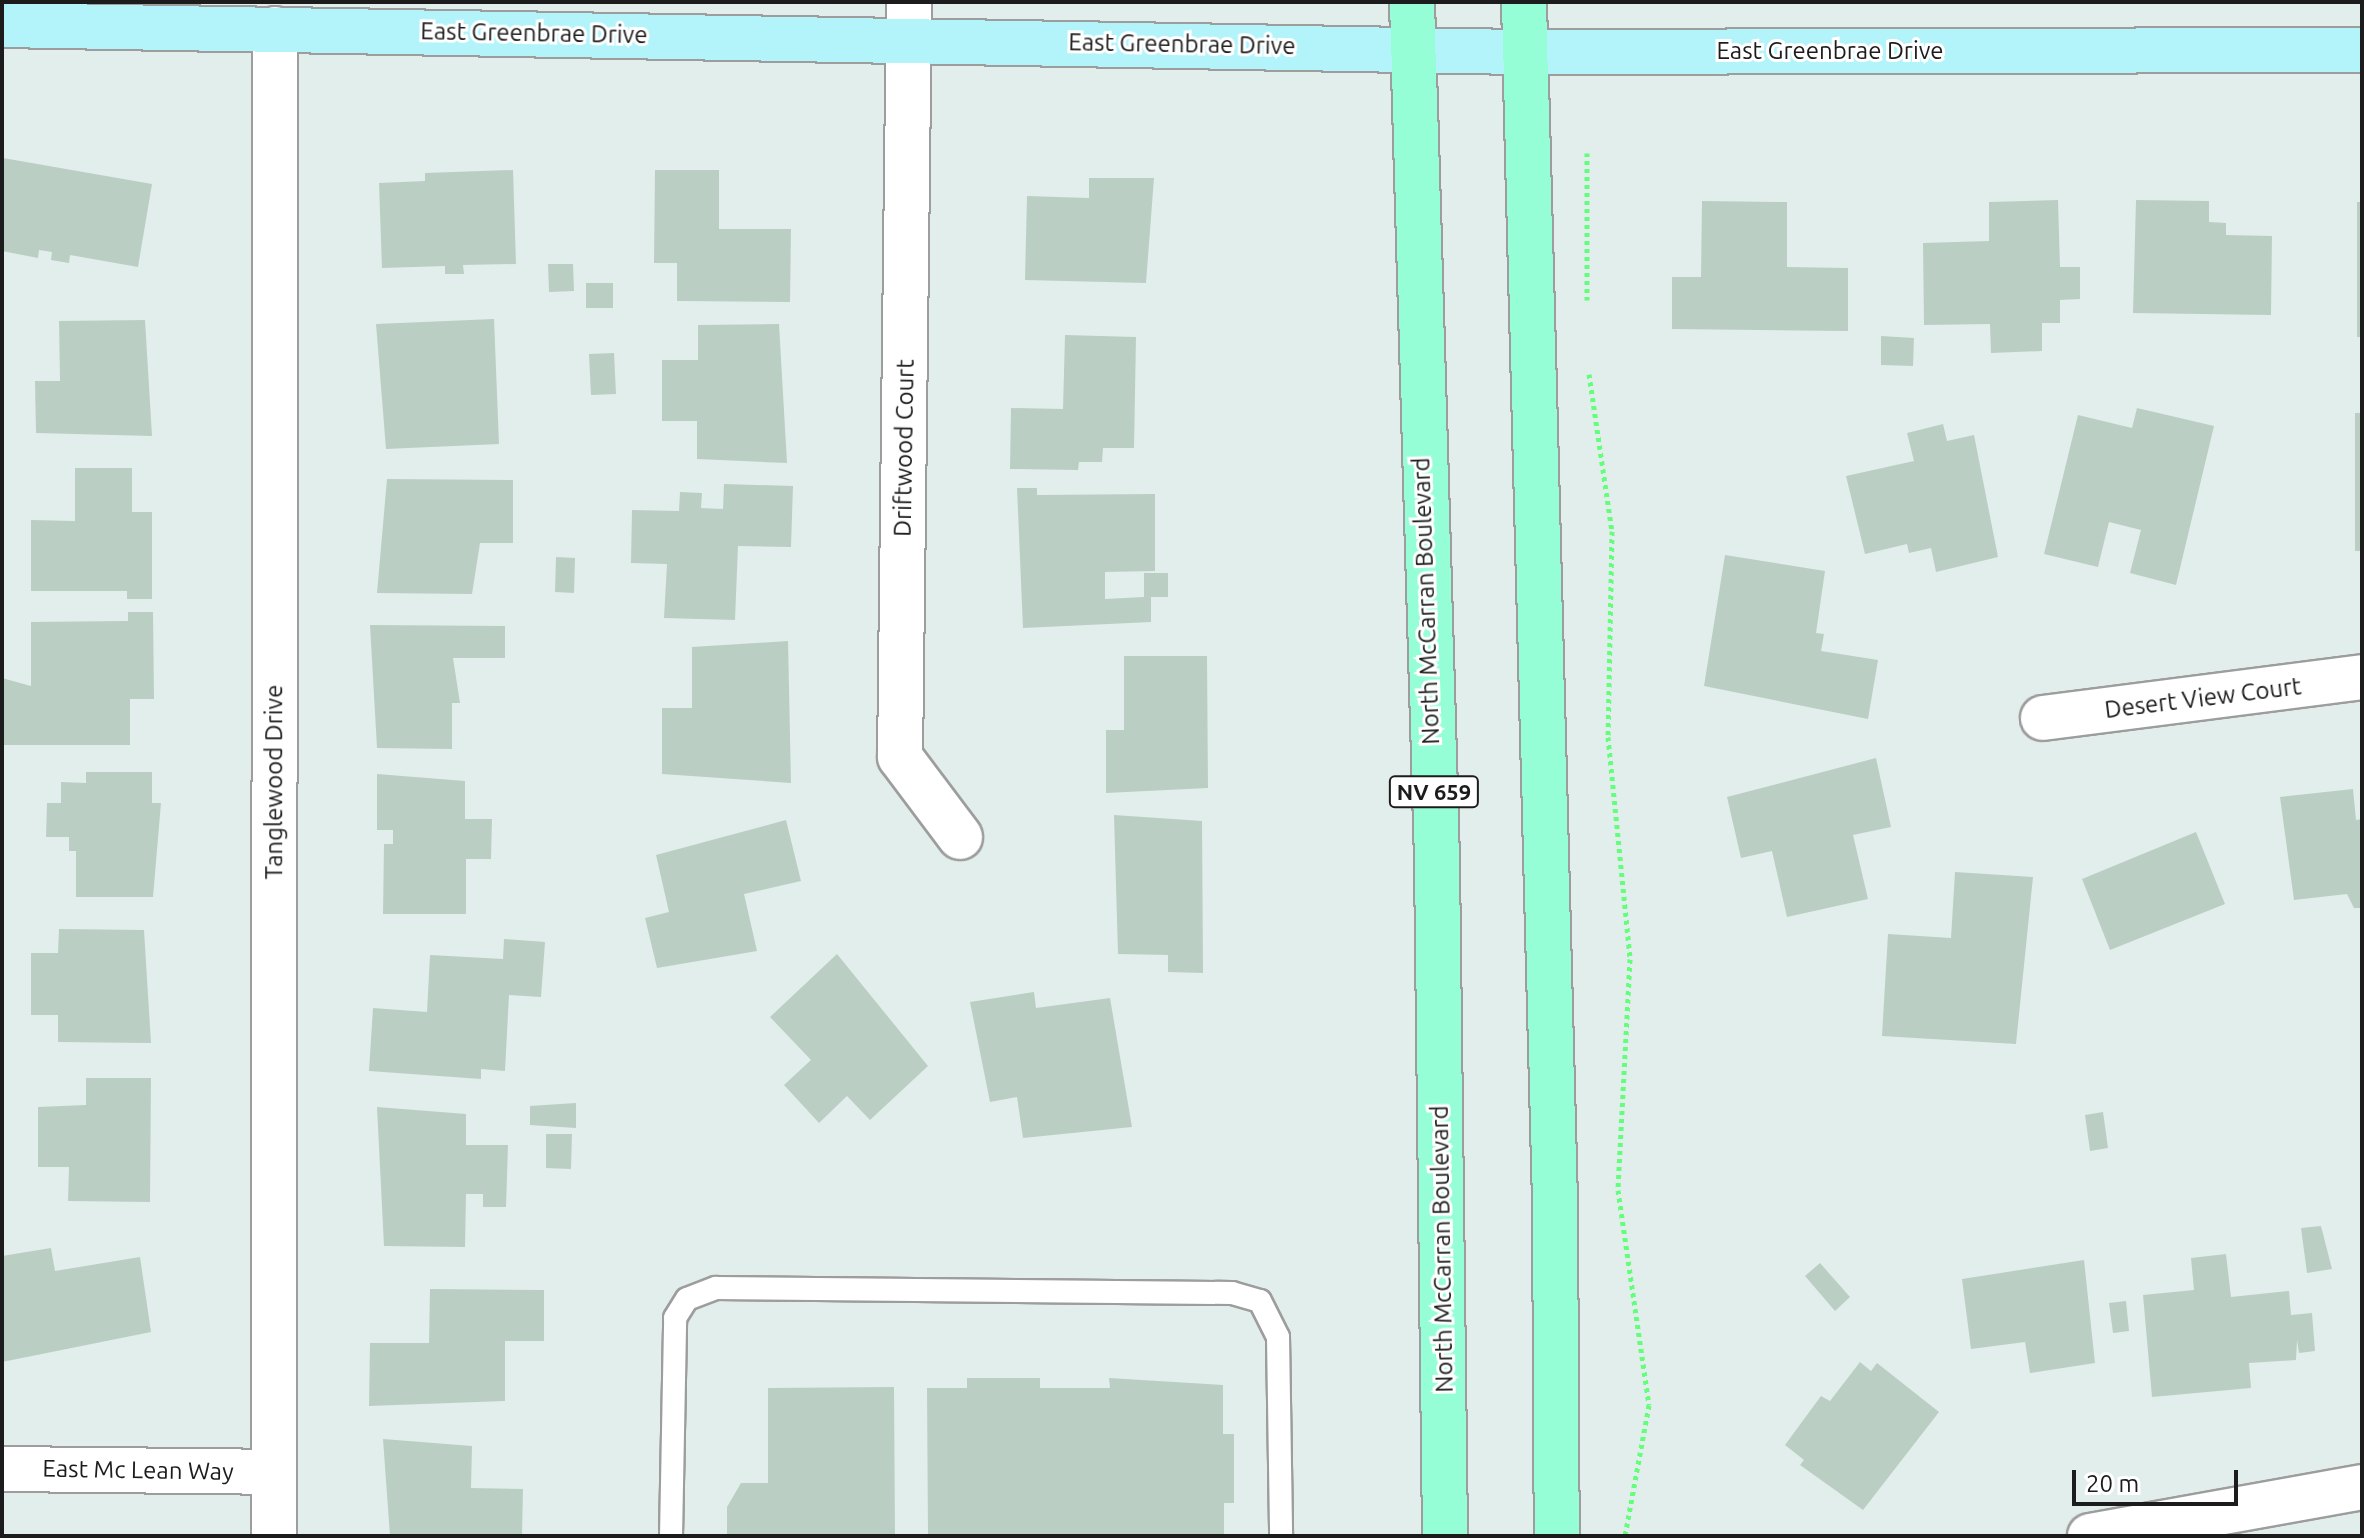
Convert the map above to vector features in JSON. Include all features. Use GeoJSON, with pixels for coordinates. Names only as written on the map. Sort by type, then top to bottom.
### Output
{"type":"FeatureCollection","features":[{"type":"Feature","properties":{"kind":"main road","name":"North McCarran Boulevard"},"geometry":{"type":"LineString","coordinates":[[1412,2],[1437,862],[1445,1536]]}},
{"type":"Feature","properties":{"kind":"main road"},"geometry":{"type":"LineString","coordinates":[[1524,2],[1555,1202],[1557,1536]]}},
{"type":"Feature","properties":{"kind":"street","name":"East Greenbrae Drive"},"geometry":{"type":"LineString","coordinates":[[2,25],[275,29],[909,20],[1412,49],[1525,52],[2362,50]]}},
{"type":"Feature","properties":{"kind":"street","name":"Driftwood Court"},"geometry":{"type":"LineString","coordinates":[[909,20],[900,757],[960,837]]}},
{"type":"Feature","properties":{"kind":"street","name":"Tanglewood Drive"},"geometry":{"type":"LineString","coordinates":[[274,1536],[275,29]]}},
{"type":"Feature","properties":{"kind":"street","name":"Desert View Court"},"geometry":{"type":"LineString","coordinates":[[2043,718],[2362,677]]}},
{"type":"Feature","properties":{"kind":"street","name":"East Mc Lean Way"},"geometry":{"type":"LineString","coordinates":[[2,1469],[274,1472]]}},
{"type":"Feature","properties":{"kind":"street"},"geometry":{"type":"LineString","coordinates":[[2090,1536],[2362,1487]]}},
{"type":"Feature","properties":{"kind":"lane"},"geometry":{"type":"LineString","coordinates":[[671,1536],[675,1318],[687,1299],[716,1288],[1232,1293],[1260,1301],[1278,1337],[1281,1536]]}},
{"type":"Feature","properties":{"kind":"path"},"geometry":{"type":"LineString","coordinates":[[1587,153],[1587,310]]}},
{"type":"Feature","properties":{"kind":"path"},"geometry":{"type":"LineString","coordinates":[[1587,357],[1612,531],[1608,737],[1630,959],[1618,1190],[1649,1405],[1625,1536]]}},
{"type":"Feature","properties":{"kind":"building"},"geometry":{"type":"Polygon","coordinates":[[[3,158],[152,184],[138,267],[70,255],[69,263],[51,260],[52,252],[39,250],[38,258],[2,251],[3,158]]]}},
{"type":"Feature","properties":{"kind":"building"},"geometry":{"type":"Polygon","coordinates":[[[513,170],[516,264],[463,265],[464,274],[445,274],[445,266],[382,268],[379,183],[425,181],[425,173],[513,170]]]}},
{"type":"Feature","properties":{"kind":"building"},"geometry":{"type":"Polygon","coordinates":[[[655,170],[719,170],[719,229],[791,229],[790,302],[677,301],[677,263],[654,263],[655,170]]]}},
{"type":"Feature","properties":{"kind":"building"},"geometry":{"type":"Polygon","coordinates":[[[1089,178],[1154,178],[1146,283],[1025,280],[1027,196],[1089,198],[1089,178]]]}},
{"type":"Feature","properties":{"kind":"building"},"geometry":{"type":"Polygon","coordinates":[[[2058,200],[2060,267],[2080,267],[2080,299],[2060,300],[2060,323],[2042,323],[2042,351],[1991,353],[1990,324],[1924,325],[1923,243],[1989,241],[1989,202],[2058,200]]]}},
{"type":"Feature","properties":{"kind":"building"},"geometry":{"type":"Polygon","coordinates":[[[2136,200],[2209,201],[2209,222],[2226,223],[2226,235],[2272,236],[2271,315],[2133,313],[2136,200]]]}},
{"type":"Feature","properties":{"kind":"building"},"geometry":{"type":"Polygon","coordinates":[[[1702,201],[1787,202],[1787,267],[1848,268],[1848,331],[1672,329],[1672,277],[1701,277],[1702,201]]]}},
{"type":"Feature","properties":{"kind":"building"},"geometry":{"type":"Polygon","coordinates":[[[2357,202],[2362,202],[2362,337],[2357,337],[2357,202]]]}},
{"type":"Feature","properties":{"kind":"building"},"geometry":{"type":"Polygon","coordinates":[[[548,264],[573,264],[574,291],[549,292],[548,264]]]}},
{"type":"Feature","properties":{"kind":"building"},"geometry":{"type":"Polygon","coordinates":[[[586,283],[613,283],[613,308],[586,308],[586,283]]]}},
{"type":"Feature","properties":{"kind":"building"},"geometry":{"type":"Polygon","coordinates":[[[494,319],[499,444],[386,449],[376,324],[494,319]]]}},
{"type":"Feature","properties":{"kind":"building"},"geometry":{"type":"Polygon","coordinates":[[[145,320],[152,436],[36,433],[35,381],[60,381],[59,321],[145,320]]]}},
{"type":"Feature","properties":{"kind":"building"},"geometry":{"type":"Polygon","coordinates":[[[779,324],[787,463],[697,459],[697,421],[662,421],[662,360],[698,360],[698,325],[779,324]]]}},
{"type":"Feature","properties":{"kind":"building"},"geometry":{"type":"Polygon","coordinates":[[[1065,335],[1136,337],[1134,448],[1103,448],[1102,462],[1079,462],[1078,470],[1010,469],[1011,408],[1063,409],[1065,335]]]}},
{"type":"Feature","properties":{"kind":"building"},"geometry":{"type":"Polygon","coordinates":[[[1881,336],[1914,338],[1913,366],[1881,365],[1881,336]]]}},
{"type":"Feature","properties":{"kind":"building"},"geometry":{"type":"Polygon","coordinates":[[[614,353],[616,394],[591,395],[589,354],[614,353]]]}},
{"type":"Feature","properties":{"kind":"building"},"geometry":{"type":"Polygon","coordinates":[[[2137,408],[2214,426],[2176,585],[2130,573],[2141,530],[2109,522],[2098,567],[2044,554],[2078,415],[2132,428],[2137,408]]]}},
{"type":"Feature","properties":{"kind":"building"},"geometry":{"type":"Polygon","coordinates":[[[2355,413],[2362,413],[2362,551],[2355,551],[2355,413]]]}},
{"type":"Feature","properties":{"kind":"building"},"geometry":{"type":"Polygon","coordinates":[[[1943,424],[1947,441],[1974,435],[1998,557],[1936,572],[1931,548],[1909,553],[1907,544],[1865,554],[1846,476],[1914,461],[1907,433],[1943,424]]]}},
{"type":"Feature","properties":{"kind":"building"},"geometry":{"type":"Polygon","coordinates":[[[75,468],[132,468],[132,512],[152,512],[152,599],[127,599],[127,591],[31,591],[31,520],[75,521],[75,468]]]}},
{"type":"Feature","properties":{"kind":"building"},"geometry":{"type":"Polygon","coordinates":[[[387,479],[513,480],[513,543],[480,543],[472,594],[377,593],[387,479]]]}},
{"type":"Feature","properties":{"kind":"building"},"geometry":{"type":"Polygon","coordinates":[[[724,484],[793,486],[791,547],[738,546],[735,620],[664,618],[667,564],[631,563],[632,510],[679,511],[680,492],[702,493],[701,508],[723,509],[724,484]]]}},
{"type":"Feature","properties":{"kind":"building"},"geometry":{"type":"Polygon","coordinates":[[[1017,488],[1037,488],[1037,495],[1155,494],[1155,571],[1105,572],[1105,599],[1144,597],[1144,573],[1168,573],[1168,597],[1151,597],[1151,622],[1023,628],[1017,488]]]}},
{"type":"Feature","properties":{"kind":"building"},"geometry":{"type":"Polygon","coordinates":[[[1725,555],[1825,571],[1816,633],[1824,634],[1821,651],[1878,660],[1868,719],[1704,686],[1725,555]]]}},
{"type":"Feature","properties":{"kind":"building"},"geometry":{"type":"Polygon","coordinates":[[[556,557],[575,558],[574,593],[555,592],[556,557]]]}},
{"type":"Feature","properties":{"kind":"building"},"geometry":{"type":"Polygon","coordinates":[[[128,612],[153,612],[154,699],[130,699],[130,745],[2,745],[2,678],[31,686],[31,622],[128,621],[128,612]]]}},
{"type":"Feature","properties":{"kind":"building"},"geometry":{"type":"Polygon","coordinates":[[[370,625],[505,626],[505,658],[453,658],[460,703],[452,703],[452,749],[377,748],[370,625]]]}},
{"type":"Feature","properties":{"kind":"building"},"geometry":{"type":"Polygon","coordinates":[[[788,641],[791,783],[662,774],[662,708],[692,708],[692,647],[788,641]]]}},
{"type":"Feature","properties":{"kind":"building"},"geometry":{"type":"Polygon","coordinates":[[[1124,656],[1207,656],[1208,788],[1106,793],[1106,730],[1124,730],[1124,656]]]}},
{"type":"Feature","properties":{"kind":"building"},"geometry":{"type":"Polygon","coordinates":[[[1876,758],[1891,827],[1853,835],[1868,899],[1787,917],[1772,851],[1741,858],[1727,797],[1876,758]]]}},
{"type":"Feature","properties":{"kind":"building"},"geometry":{"type":"Polygon","coordinates":[[[86,772],[152,772],[152,803],[161,803],[153,897],[76,897],[76,851],[69,851],[69,837],[46,837],[47,803],[61,803],[61,782],[86,783],[86,772]]]}},
{"type":"Feature","properties":{"kind":"building"},"geometry":{"type":"Polygon","coordinates":[[[377,774],[465,781],[465,819],[492,819],[491,859],[466,859],[466,914],[383,914],[384,844],[393,844],[393,830],[377,830],[377,774]]]}},
{"type":"Feature","properties":{"kind":"building"},"geometry":{"type":"Polygon","coordinates":[[[2353,789],[2356,820],[2362,819],[2362,908],[2354,908],[2347,894],[2294,900],[2280,797],[2353,789]]]}},
{"type":"Feature","properties":{"kind":"building"},"geometry":{"type":"Polygon","coordinates":[[[1114,815],[1202,821],[1203,973],[1168,972],[1168,955],[1118,954],[1114,815]]]}},
{"type":"Feature","properties":{"kind":"building"},"geometry":{"type":"Polygon","coordinates":[[[786,820],[801,881],[744,894],[757,951],[657,968],[645,918],[669,912],[656,855],[786,820]]]}},
{"type":"Feature","properties":{"kind":"building"},"geometry":{"type":"Polygon","coordinates":[[[2196,832],[2225,904],[2110,950],[2082,879],[2196,832]]]}},
{"type":"Feature","properties":{"kind":"building"},"geometry":{"type":"Polygon","coordinates":[[[1955,872],[2033,877],[2016,1044],[1882,1036],[1888,934],[1951,938],[1955,872]]]}},
{"type":"Feature","properties":{"kind":"building"},"geometry":{"type":"Polygon","coordinates":[[[59,929],[144,930],[151,1043],[58,1042],[58,1015],[31,1015],[31,953],[58,953],[59,929]]]}},
{"type":"Feature","properties":{"kind":"building"},"geometry":{"type":"Polygon","coordinates":[[[504,939],[545,942],[541,997],[509,995],[505,1071],[481,1069],[481,1079],[369,1071],[373,1008],[427,1012],[430,955],[503,959],[504,939]]]}},
{"type":"Feature","properties":{"kind":"building"},"geometry":{"type":"Polygon","coordinates":[[[837,954],[928,1066],[870,1120],[847,1096],[819,1123],[784,1085],[811,1060],[770,1017],[837,954]]]}},
{"type":"Feature","properties":{"kind":"building"},"geometry":{"type":"Polygon","coordinates":[[[1034,992],[1036,1008],[1110,998],[1132,1127],[1023,1138],[1017,1097],[990,1102],[970,1002],[1034,992]]]}},
{"type":"Feature","properties":{"kind":"building"},"geometry":{"type":"Polygon","coordinates":[[[86,1078],[151,1078],[150,1202],[68,1201],[69,1167],[38,1167],[38,1107],[86,1105],[86,1078]]]}},
{"type":"Feature","properties":{"kind":"building"},"geometry":{"type":"Polygon","coordinates":[[[576,1103],[576,1128],[530,1125],[530,1106],[576,1103]]]}},
{"type":"Feature","properties":{"kind":"building"},"geometry":{"type":"Polygon","coordinates":[[[377,1107],[466,1114],[466,1145],[508,1145],[506,1207],[483,1207],[483,1194],[466,1194],[465,1247],[384,1246],[377,1107]]]}},
{"type":"Feature","properties":{"kind":"building"},"geometry":{"type":"Polygon","coordinates":[[[2103,1112],[2108,1148],[2090,1151],[2085,1115],[2103,1112]]]}},
{"type":"Feature","properties":{"kind":"building"},"geometry":{"type":"Polygon","coordinates":[[[546,1134],[572,1134],[571,1169],[546,1168],[546,1134]]]}},
{"type":"Feature","properties":{"kind":"building"},"geometry":{"type":"Polygon","coordinates":[[[2321,1226],[2332,1269],[2307,1273],[2301,1228],[2321,1226]]]}},
{"type":"Feature","properties":{"kind":"building"},"geometry":{"type":"Polygon","coordinates":[[[51,1248],[55,1271],[140,1257],[151,1332],[2,1362],[2,1256],[51,1248]]]}},
{"type":"Feature","properties":{"kind":"building"},"geometry":{"type":"Polygon","coordinates":[[[2226,1254],[2231,1297],[2289,1291],[2291,1315],[2312,1313],[2315,1351],[2299,1353],[2297,1340],[2296,1360],[2249,1363],[2251,1388],[2152,1397],[2143,1295],[2194,1290],[2191,1258],[2226,1254]]]}},
{"type":"Feature","properties":{"kind":"building"},"geometry":{"type":"Polygon","coordinates":[[[2084,1260],[2095,1363],[2030,1373],[2025,1342],[1971,1349],[1962,1279],[2084,1260]]]}},
{"type":"Feature","properties":{"kind":"building"},"geometry":{"type":"Polygon","coordinates":[[[1820,1263],[1850,1297],[1835,1311],[1805,1276],[1820,1263]]]}},
{"type":"Feature","properties":{"kind":"building"},"geometry":{"type":"Polygon","coordinates":[[[430,1289],[544,1290],[544,1341],[505,1341],[505,1401],[369,1406],[370,1343],[429,1343],[430,1289]]]}},
{"type":"Feature","properties":{"kind":"building"},"geometry":{"type":"Polygon","coordinates":[[[2126,1301],[2129,1331],[2113,1333],[2109,1303],[2126,1301]]]}},
{"type":"Feature","properties":{"kind":"building"},"geometry":{"type":"Polygon","coordinates":[[[1860,1362],[1871,1371],[1877,1363],[1939,1412],[1863,1510],[1800,1465],[1804,1460],[1785,1445],[1821,1396],[1830,1401],[1860,1362]]]}},
{"type":"Feature","properties":{"kind":"building"},"geometry":{"type":"Polygon","coordinates":[[[967,1378],[1040,1378],[1040,1388],[1110,1388],[1109,1378],[1223,1385],[1223,1434],[1234,1434],[1234,1503],[1224,1503],[1224,1536],[928,1536],[927,1388],[967,1388],[967,1378]]]}},
{"type":"Feature","properties":{"kind":"building"},"geometry":{"type":"Polygon","coordinates":[[[894,1387],[895,1536],[727,1536],[727,1507],[741,1483],[768,1483],[768,1388],[894,1387]]]}},
{"type":"Feature","properties":{"kind":"building"},"geometry":{"type":"Polygon","coordinates":[[[383,1439],[472,1446],[471,1488],[523,1489],[522,1536],[390,1536],[383,1439]]]}}]}
